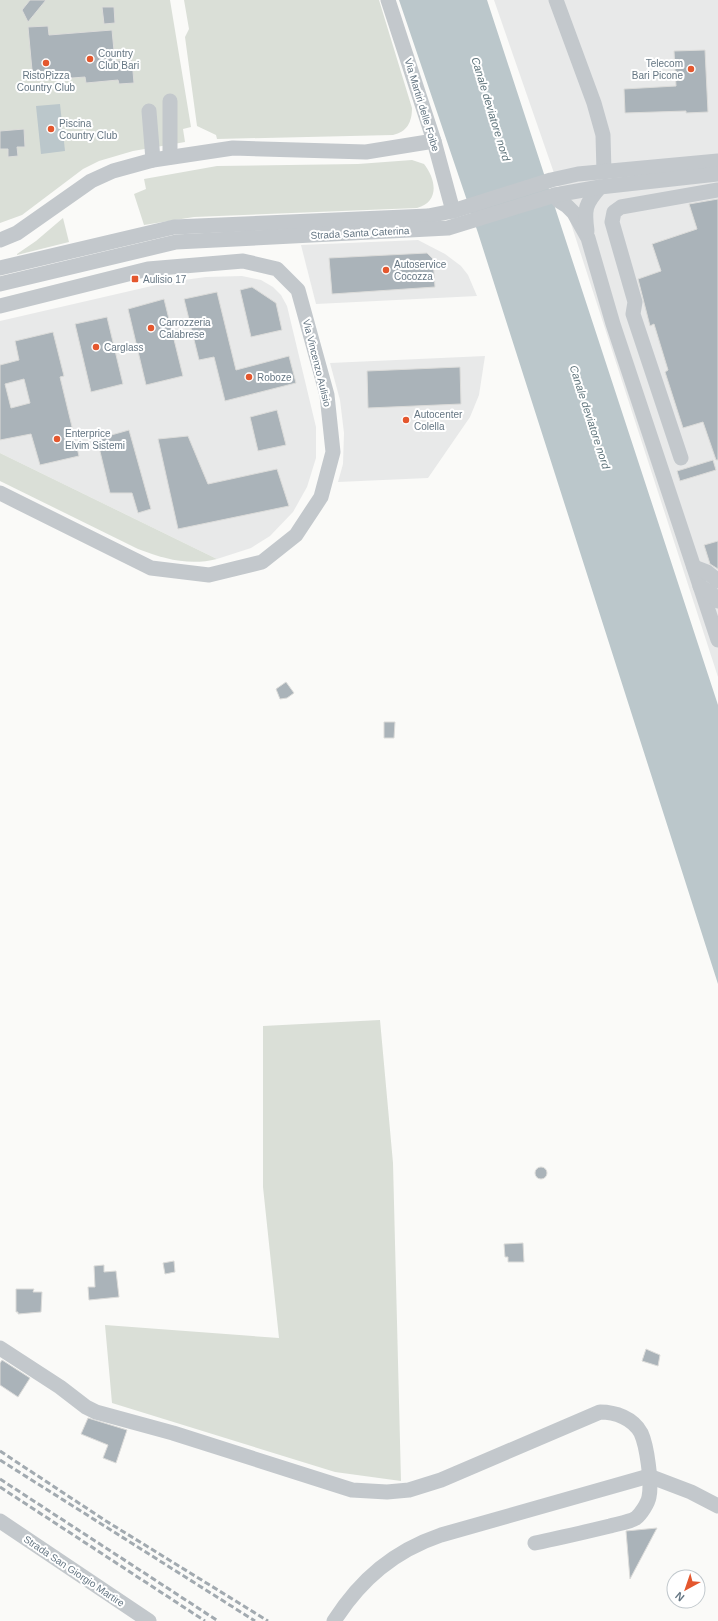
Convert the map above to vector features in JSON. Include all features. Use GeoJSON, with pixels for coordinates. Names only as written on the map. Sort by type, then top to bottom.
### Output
{"type":"FeatureCollection","features":[{"type":"Feature","properties":{"kind":"street","name":"Via Martiri delle Foibe"},"geometry":{"type":"LineString","coordinates":[[388,0],[458,210]]}},
{"type":"Feature","properties":{"kind":"street"},"geometry":{"type":"LineString","coordinates":[[556,0],[594,103],[603,135],[604,172]]}},
{"type":"Feature","properties":{"kind":"street"},"geometry":{"type":"LineString","coordinates":[[170,100],[170,157]]}},
{"type":"Feature","properties":{"kind":"street"},"geometry":{"type":"LineString","coordinates":[[149,111],[153,160]]}},
{"type":"Feature","properties":{"kind":"street"},"geometry":{"type":"LineString","coordinates":[[0,240],[17,233],[91,181],[113,171],[153,160],[233,148],[366,152],[434,141]]}},
{"type":"Feature","properties":{"kind":"street","name":"Strada Santa Caterina"},"geometry":{"type":"LineString","coordinates":[[0,268],[174,227],[428,216],[458,210],[551,180],[578,174],[604,172],[717,171]]}},
{"type":"Feature","properties":{"kind":"street","name":"Strada Santa Caterina"},"geometry":{"type":"LineString","coordinates":[[0,284],[176,242],[440,229],[469,223],[555,195],[600,187],[717,171]]}},
{"type":"Feature","properties":{"kind":"street"},"geometry":{"type":"LineString","coordinates":[[588,238],[585,209],[587,202],[600,187]]}},
{"type":"Feature","properties":{"kind":"street"},"geometry":{"type":"LineString","coordinates":[[681,458],[637,312],[612,222],[614,212],[621,207],[697,196],[718,190]]}},
{"type":"Feature","properties":{"kind":"street"},"geometry":{"type":"LineString","coordinates":[[555,195],[559,201],[574,213],[588,238],[602,281],[613,324],[718,640]]}},
{"type":"Feature","properties":{"kind":"street","name":"Via Vincenzo Aulisio"},"geometry":{"type":"LineString","coordinates":[[0,306],[148,269],[243,261],[277,269],[298,290],[327,395],[333,452],[321,497],[296,535],[262,562],[209,575],[151,568],[0,493]]}},
{"type":"Feature","properties":{"kind":"street"},"geometry":{"type":"LineString","coordinates":[[613,324],[637,312]]}},
{"type":"Feature","properties":{"kind":"street"},"geometry":{"type":"LineString","coordinates":[[694,567],[707,572],[718,581]]}},
{"type":"Feature","properties":{"kind":"street"},"geometry":{"type":"LineString","coordinates":[[700,586],[711,593],[718,600]]}},
{"type":"Feature","properties":{"kind":"street"},"geometry":{"type":"LineString","coordinates":[[0,1348],[29,1366],[86,1407],[96,1412],[173,1434],[352,1490],[387,1492],[414,1489],[441,1480],[600,1412],[622,1416],[635,1425],[641,1433],[649,1476],[649,1497],[636,1518],[535,1543]]}},
{"type":"Feature","properties":{"kind":"street"},"geometry":{"type":"LineString","coordinates":[[336,1618],[370,1576],[387,1562],[422,1541],[649,1476],[691,1492],[718,1506]]}},
{"type":"Feature","properties":{"kind":"street","name":"Strada San Giorgio Martire"},"geometry":{"type":"LineString","coordinates":[[0,1521],[149,1621]]}},
{"type":"Feature","properties":{"kind":"shaded area","name":"Country Club Bari"},"geometry":{"type":"Polygon","coordinates":[[[0,0],[170,0],[191,127],[183,129],[185,142],[133,151],[99,161],[83,169],[22,215],[0,223],[0,0]]]}},
{"type":"Feature","properties":{"kind":"shaded area"},"geometry":{"type":"Polygon","coordinates":[[[184,0],[379,0],[412,108],[408,126],[398,134],[393,135],[217,139],[216,135],[197,126],[185,37],[189,29],[184,0]]]}},
{"type":"Feature","properties":{"kind":"shaded area"},"geometry":{"type":"Polygon","coordinates":[[[494,0],[718,0],[718,677],[563,199],[494,0]]]}},
{"type":"Feature","properties":{"kind":"shaded area"},"geometry":{"type":"Polygon","coordinates":[[[412,160],[424,164],[431,176],[434,189],[429,201],[417,208],[194,217],[144,225],[134,194],[146,189],[144,179],[217,166],[358,164],[412,160]]]}},
{"type":"Feature","properties":{"kind":"shaded area"},"geometry":{"type":"Polygon","coordinates":[[[63,218],[69,242],[17,255],[36,241],[63,218]]]}},
{"type":"Feature","properties":{"kind":"shaded area","name":"Autoservice Cocozza"},"geometry":{"type":"Polygon","coordinates":[[[418,240],[445,254],[461,266],[468,275],[477,296],[316,304],[301,245],[418,240]]]}},
{"type":"Feature","properties":{"kind":"shaded area"},"geometry":{"type":"Polygon","coordinates":[[[242,276],[261,280],[273,287],[281,295],[287,306],[316,427],[316,458],[307,487],[293,512],[270,536],[251,548],[217,559],[0,453],[0,321],[169,282],[206,277],[242,276]]]}},
{"type":"Feature","properties":{"kind":"shaded area","name":"Autocenter Colella"},"geometry":{"type":"Polygon","coordinates":[[[485,356],[479,395],[470,417],[428,478],[338,482],[343,464],[344,433],[340,400],[330,363],[485,356]]]}},
{"type":"Feature","properties":{"kind":"shaded area"},"geometry":{"type":"Polygon","coordinates":[[[0,453],[217,559],[187,562],[157,556],[138,549],[0,481],[0,453]]]}},
{"type":"Feature","properties":{"kind":"shaded area"},"geometry":{"type":"Polygon","coordinates":[[[380,1020],[393,1163],[401,1481],[335,1472],[112,1403],[105,1325],[279,1338],[263,1187],[263,1026],[380,1020]]]}},
{"type":"Feature","properties":{"kind":"water","name":"Canale deviatore nord"},"geometry":{"type":"Polygon","coordinates":[[[399,0],[487,0],[718,705],[718,984],[478,233],[399,0]]]}},
{"type":"Feature","properties":{"kind":"water","name":"Piscina Country Club"},"geometry":{"type":"Polygon","coordinates":[[[60,104],[65,151],[41,154],[36,106],[60,104]]]}},
{"type":"Feature","properties":{"kind":"building"},"geometry":{"type":"Polygon","coordinates":[[[30,0],[46,0],[28,22],[22,10],[30,0]]]}},
{"type":"Feature","properties":{"kind":"building"},"geometry":{"type":"Polygon","coordinates":[[[102,7],[114,7],[115,23],[104,24],[102,7]]]}},
{"type":"Feature","properties":{"kind":"building"},"geometry":{"type":"Polygon","coordinates":[[[48,26],[49,35],[112,30],[115,61],[132,60],[134,83],[119,84],[118,80],[86,83],[85,77],[33,81],[28,27],[48,26]]]}},
{"type":"Feature","properties":{"kind":"building","name":"Telecom Bari Picone"},"geometry":{"type":"Polygon","coordinates":[[[705,50],[708,112],[686,113],[686,111],[625,113],[624,89],[676,86],[674,51],[705,50]]]}},
{"type":"Feature","properties":{"kind":"building"},"geometry":{"type":"Polygon","coordinates":[[[24,129],[25,147],[17,147],[18,156],[8,157],[8,149],[0,149],[0,131],[24,129]]]}},
{"type":"Feature","properties":{"kind":"building"},"geometry":{"type":"Polygon","coordinates":[[[718,199],[718,460],[716,460],[703,422],[683,428],[665,372],[668,370],[654,324],[650,326],[638,279],[661,271],[652,244],[697,229],[689,204],[718,199]]]}},
{"type":"Feature","properties":{"kind":"building"},"geometry":{"type":"Polygon","coordinates":[[[427,253],[433,259],[435,287],[332,294],[329,258],[427,253]]]}},
{"type":"Feature","properties":{"kind":"building"},"geometry":{"type":"Polygon","coordinates":[[[252,287],[276,303],[282,330],[251,337],[240,290],[252,287]]]}},
{"type":"Feature","properties":{"kind":"building"},"geometry":{"type":"Polygon","coordinates":[[[217,292],[236,370],[289,356],[296,383],[225,401],[214,357],[199,360],[184,299],[217,292]]]}},
{"type":"Feature","properties":{"kind":"building"},"geometry":{"type":"Polygon","coordinates":[[[164,299],[183,376],[146,385],[128,309],[164,299]]]}},
{"type":"Feature","properties":{"kind":"building"},"geometry":{"type":"Polygon","coordinates":[[[107,317],[123,384],[91,392],[75,324],[107,317]]]}},
{"type":"Feature","properties":{"kind":"building"},"geometry":{"type":"Polygon","coordinates":[[[53,332],[64,376],[60,377],[79,456],[40,465],[31,434],[0,440],[0,365],[19,360],[15,341],[53,332]],[[24,379],[5,384],[11,408],[30,403],[24,379]]]}},
{"type":"Feature","properties":{"kind":"building"},"geometry":{"type":"Polygon","coordinates":[[[460,367],[461,404],[368,408],[367,371],[460,367]]]}},
{"type":"Feature","properties":{"kind":"building"},"geometry":{"type":"Polygon","coordinates":[[[277,410],[286,445],[258,451],[250,417],[277,410]]]}},
{"type":"Feature","properties":{"kind":"building"},"geometry":{"type":"Polygon","coordinates":[[[129,430],[151,509],[138,513],[132,493],[110,493],[97,439],[129,430]]]}},
{"type":"Feature","properties":{"kind":"building"},"geometry":{"type":"Polygon","coordinates":[[[188,436],[208,484],[277,469],[289,506],[178,529],[158,439],[188,436]]]}},
{"type":"Feature","properties":{"kind":"building"},"geometry":{"type":"Polygon","coordinates":[[[713,460],[716,470],[680,481],[677,471],[713,460]]]}},
{"type":"Feature","properties":{"kind":"building"},"geometry":{"type":"Polygon","coordinates":[[[718,541],[718,569],[710,564],[704,545],[718,541]]]}},
{"type":"Feature","properties":{"kind":"building"},"geometry":{"type":"Polygon","coordinates":[[[286,682],[294,693],[287,698],[280,699],[276,689],[286,682]]]}},
{"type":"Feature","properties":{"kind":"building"},"geometry":{"type":"Polygon","coordinates":[[[384,722],[395,722],[394,738],[384,738],[384,722]]]}},
{"type":"Feature","properties":{"kind":"building"},"geometry":{"type":"Polygon","coordinates":[[[541,1167],[545,1169],[547,1173],[545,1177],[541,1179],[537,1177],[535,1173],[537,1169],[541,1167]]]}},
{"type":"Feature","properties":{"kind":"building"},"geometry":{"type":"Polygon","coordinates":[[[523,1243],[524,1262],[508,1262],[508,1257],[505,1257],[504,1244],[523,1243]]]}},
{"type":"Feature","properties":{"kind":"building"},"geometry":{"type":"Polygon","coordinates":[[[174,1261],[175,1272],[165,1274],[163,1263],[174,1261]]]}},
{"type":"Feature","properties":{"kind":"building"},"geometry":{"type":"Polygon","coordinates":[[[104,1265],[104,1272],[116,1271],[119,1297],[89,1300],[88,1287],[95,1287],[94,1266],[104,1265]]]}},
{"type":"Feature","properties":{"kind":"building"},"geometry":{"type":"Polygon","coordinates":[[[16,1289],[34,1289],[33,1292],[42,1292],[41,1312],[18,1314],[18,1312],[16,1312],[16,1289]]]}},
{"type":"Feature","properties":{"kind":"building"},"geometry":{"type":"Polygon","coordinates":[[[646,1349],[660,1355],[658,1366],[642,1361],[646,1349]]]}},
{"type":"Feature","properties":{"kind":"building"},"geometry":{"type":"Polygon","coordinates":[[[2,1360],[30,1378],[18,1397],[0,1385],[0,1363],[2,1360]]]}},
{"type":"Feature","properties":{"kind":"building"},"geometry":{"type":"Polygon","coordinates":[[[88,1418],[127,1430],[116,1463],[103,1458],[108,1445],[81,1434],[88,1418]]]}},
{"type":"Feature","properties":{"kind":"building"},"geometry":{"type":"Polygon","coordinates":[[[657,1528],[630,1579],[626,1531],[657,1528]]]}},
{"type":"Feature","properties":{"kind":"railway"},"geometry":{"type":"LineString","coordinates":[[0,1451],[106,1521],[268,1621]]}},
{"type":"Feature","properties":{"kind":"railway"},"geometry":{"type":"LineString","coordinates":[[0,1460],[255,1621]]}},
{"type":"Feature","properties":{"kind":"railway"},"geometry":{"type":"LineString","coordinates":[[0,1479],[218,1621]]}},
{"type":"Feature","properties":{"kind":"railway"},"geometry":{"type":"LineString","coordinates":[[0,1487],[205,1621]]}},
{"type":"Feature","properties":{"kind":"place","name":"Country Club Bari"},"geometry":{"type":"Point","coordinates":[90,59]}},
{"type":"Feature","properties":{"kind":"place","name":"RistoPizza Country Club"},"geometry":{"type":"Point","coordinates":[46,63]}},
{"type":"Feature","properties":{"kind":"place","name":"Telecom Bari Picone"},"geometry":{"type":"Point","coordinates":[691,69]}},
{"type":"Feature","properties":{"kind":"place","name":"Piscina Country Club"},"geometry":{"type":"Point","coordinates":[51,129]}},
{"type":"Feature","properties":{"kind":"place","name":"Autoservice Cocozza"},"geometry":{"type":"Point","coordinates":[386,270]}},
{"type":"Feature","properties":{"kind":"place","name":"Aulisio 17"},"geometry":{"type":"Point","coordinates":[135,279]}},
{"type":"Feature","properties":{"kind":"place","name":"Carrozzeria Calabrese"},"geometry":{"type":"Point","coordinates":[151,328]}},
{"type":"Feature","properties":{"kind":"place","name":"Carglass"},"geometry":{"type":"Point","coordinates":[96,347]}},
{"type":"Feature","properties":{"kind":"place","name":"Roboze"},"geometry":{"type":"Point","coordinates":[249,377]}},
{"type":"Feature","properties":{"kind":"place","name":"Autocenter Colella"},"geometry":{"type":"Point","coordinates":[406,420]}},
{"type":"Feature","properties":{"kind":"place","name":"Enterprice Elvim Sistemi"},"geometry":{"type":"Point","coordinates":[57,439]}}]}
